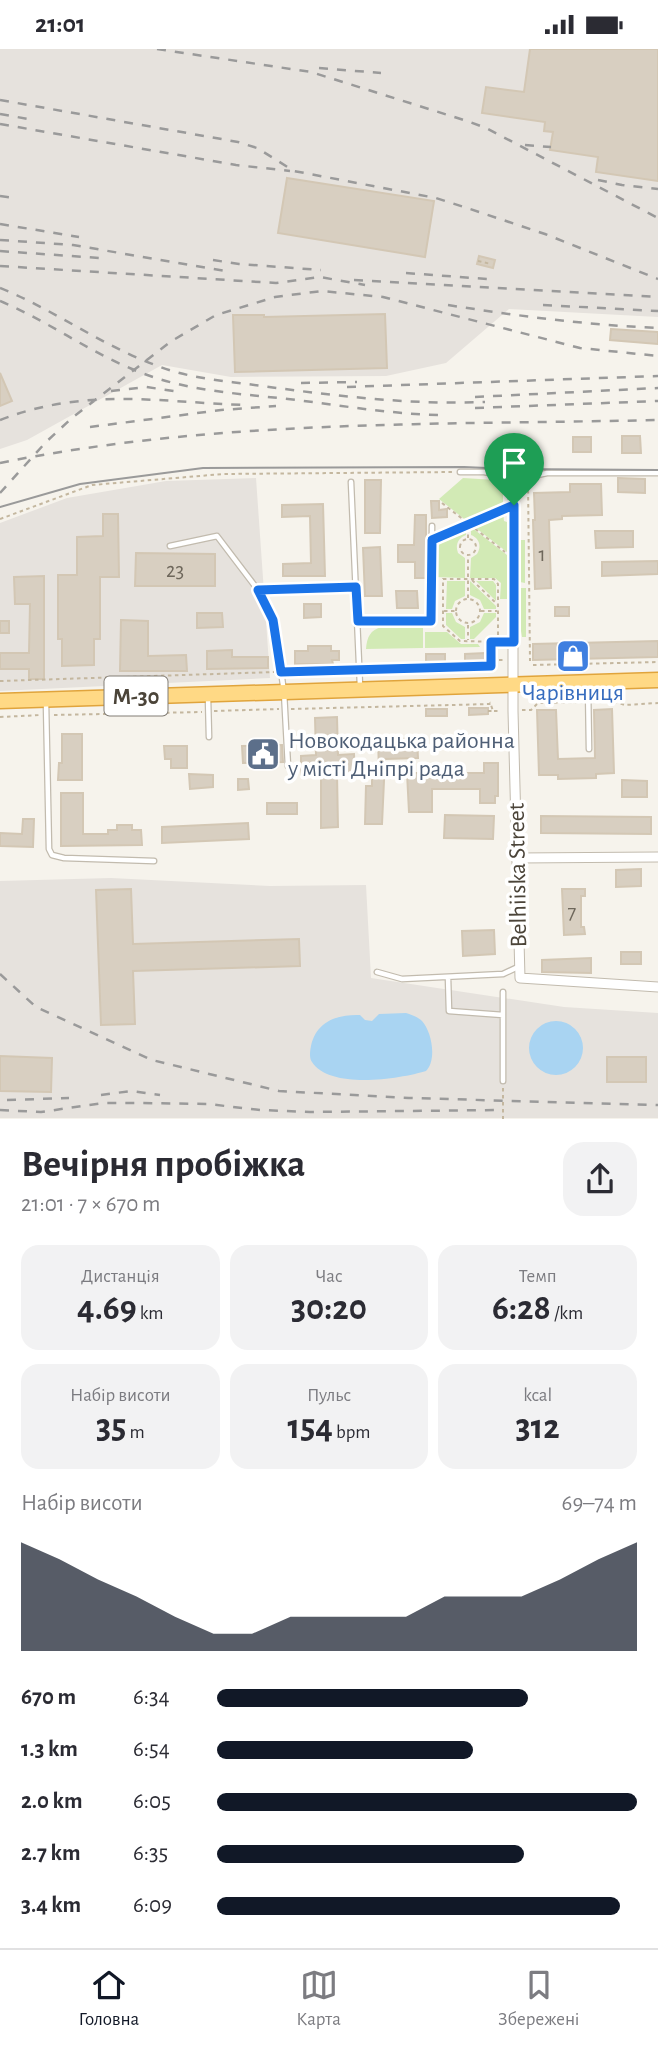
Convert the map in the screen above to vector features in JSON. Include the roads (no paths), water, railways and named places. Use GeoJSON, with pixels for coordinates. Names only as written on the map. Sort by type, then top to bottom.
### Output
{"type":"FeatureCollection","features":[{"type":"Feature","properties":{"kind":"highway","name":"М-30"},"geometry":{"type":"LineString","coordinates":[[0,701],[658,680]]}},
{"type":"Feature","properties":{"kind":"street","name":"Belhiiska Street"},"geometry":{"type":"LineString","coordinates":[[513,477],[520,978],[658,987]]}},
{"type":"Feature","properties":{"kind":"street"},"geometry":{"type":"LineString","coordinates":[[518,857],[658,857]]}},
{"type":"Feature","properties":{"kind":"lane"},"geometry":{"type":"LineString","coordinates":[[460,472],[484,472],[513,477],[547,473],[658,473]]}},
{"type":"Feature","properties":{"kind":"lane"},"geometry":{"type":"LineString","coordinates":[[351,482],[360,690]]}},
{"type":"Feature","properties":{"kind":"lane"},"geometry":{"type":"LineString","coordinates":[[358,621],[431,621],[432,526]]}},
{"type":"Feature","properties":{"kind":"lane"},"geometry":{"type":"LineString","coordinates":[[170,546],[217,536],[258,590],[273,620],[284,692],[288,767]]}},
{"type":"Feature","properties":{"kind":"lane"},"geometry":{"type":"LineString","coordinates":[[258,590],[356,587]]}},
{"type":"Feature","properties":{"kind":"lane"},"geometry":{"type":"LineString","coordinates":[[587,681],[589,749]]}},
{"type":"Feature","properties":{"kind":"lane"},"geometry":{"type":"LineString","coordinates":[[208,694],[209,737]]}},
{"type":"Feature","properties":{"kind":"lane"},"geometry":{"type":"LineString","coordinates":[[46,699],[49,849],[52,855],[64,858],[154,860]]}},
{"type":"Feature","properties":{"kind":"lane"},"geometry":{"type":"LineString","coordinates":[[377,972],[402,979],[503,974],[519,966]]}},
{"type":"Feature","properties":{"kind":"lane"},"geometry":{"type":"LineString","coordinates":[[448,977],[449,1011],[503,1015]]}},
{"type":"Feature","properties":{"kind":"lane"},"geometry":{"type":"LineString","coordinates":[[503,992],[503,1084]]}},
{"type":"Feature","properties":{"kind":"water"},"geometry":{"type":"Polygon","coordinates":[[[406,1013],[420,1020],[428,1032],[432,1053],[426,1071],[383,1079],[349,1079],[321,1071],[311,1060],[310,1050],[314,1038],[329,1021],[343,1016],[360,1015],[365,1020],[372,1021],[379,1014],[406,1013]]]}},
{"type":"Feature","properties":{"kind":"water"},"geometry":{"type":"Polygon","coordinates":[[[556,1021],[575,1029],[583,1048],[575,1067],[556,1075],[537,1067],[529,1048],[537,1029],[556,1021]]]}},
{"type":"Feature","properties":{"kind":"tram line"},"geometry":{"type":"LineString","coordinates":[[0,507],[80,484],[203,468],[464,467],[658,470]]}},
{"type":"Feature","properties":{"kind":"railway"},"geometry":{"type":"LineString","coordinates":[[157,49],[311,72],[467,121],[486,128],[658,218]]}},
{"type":"Feature","properties":{"kind":"railway"},"geometry":{"type":"LineString","coordinates":[[319,68],[381,73]]}},
{"type":"Feature","properties":{"kind":"railway"},"geometry":{"type":"LineString","coordinates":[[0,100],[238,142],[257,148],[294,171],[436,198],[545,234],[658,279]]}},
{"type":"Feature","properties":{"kind":"railway"},"geometry":{"type":"LineString","coordinates":[[0,114],[34,120]]}},
{"type":"Feature","properties":{"kind":"railway"},"geometry":{"type":"LineString","coordinates":[[0,124],[236,165],[290,171]]}},
{"type":"Feature","properties":{"kind":"railway"},"geometry":{"type":"LineString","coordinates":[[525,145],[551,147]]}},
{"type":"Feature","properties":{"kind":"railway"},"geometry":{"type":"LineString","coordinates":[[598,180],[658,189]]}},
{"type":"Feature","properties":{"kind":"railway"},"geometry":{"type":"LineString","coordinates":[[0,196],[15,198]]}},
{"type":"Feature","properties":{"kind":"railway"},"geometry":{"type":"LineString","coordinates":[[0,224],[79,237]]}},
{"type":"Feature","properties":{"kind":"railway"},"geometry":{"type":"LineString","coordinates":[[0,240],[73,245],[225,271]]}},
{"type":"Feature","properties":{"kind":"railway"},"geometry":{"type":"LineString","coordinates":[[0,251],[99,258]]}},
{"type":"Feature","properties":{"kind":"railway"},"geometry":{"type":"LineString","coordinates":[[213,260],[321,270]]}},
{"type":"Feature","properties":{"kind":"railway"},"geometry":{"type":"LineString","coordinates":[[0,266],[276,283],[320,277],[365,285]]}},
{"type":"Feature","properties":{"kind":"railway"},"geometry":{"type":"LineString","coordinates":[[406,273],[487,279]]}},
{"type":"Feature","properties":{"kind":"railway"},"geometry":{"type":"LineString","coordinates":[[354,280],[658,297]]}},
{"type":"Feature","properties":{"kind":"railway"},"geometry":{"type":"LineString","coordinates":[[0,288],[137,358],[183,374],[374,399],[485,402]]}},
{"type":"Feature","properties":{"kind":"railway"},"geometry":{"type":"LineString","coordinates":[[0,493],[46,442],[72,418],[170,342],[216,315],[275,297],[322,291],[383,297],[580,348],[658,356]]}},
{"type":"Feature","properties":{"kind":"railway"},"geometry":{"type":"LineString","coordinates":[[0,301],[98,353],[170,382],[228,393],[440,415]]}},
{"type":"Feature","properties":{"kind":"railway"},"geometry":{"type":"LineString","coordinates":[[448,305],[605,325],[658,328]]}},
{"type":"Feature","properties":{"kind":"railway"},"geometry":{"type":"LineString","coordinates":[[543,305],[658,311]]}},
{"type":"Feature","properties":{"kind":"railway"},"geometry":{"type":"LineString","coordinates":[[347,387],[658,376]]}},
{"type":"Feature","properties":{"kind":"railway"},"geometry":{"type":"LineString","coordinates":[[301,383],[357,382]]}},
{"type":"Feature","properties":{"kind":"railway"},"geometry":{"type":"LineString","coordinates":[[111,391],[146,387],[174,391]]}},
{"type":"Feature","properties":{"kind":"railway"},"geometry":{"type":"LineString","coordinates":[[475,397],[658,388]]}},
{"type":"Feature","properties":{"kind":"railway"},"geometry":{"type":"LineString","coordinates":[[0,420],[62,403],[92,400],[245,405]]}},
{"type":"Feature","properties":{"kind":"railway"},"geometry":{"type":"LineString","coordinates":[[475,408],[658,401]]}},
{"type":"Feature","properties":{"kind":"railway"},"geometry":{"type":"LineString","coordinates":[[90,427],[221,410],[276,406]]}},
{"type":"Feature","properties":{"kind":"railway"},"geometry":{"type":"LineString","coordinates":[[0,463],[163,438],[245,431],[411,424],[658,420]]}},
{"type":"Feature","properties":{"kind":"railway"},"geometry":{"type":"LineString","coordinates":[[0,974],[36,1007],[152,1060],[279,1091],[409,1098],[658,1105]]}},
{"type":"Feature","properties":{"kind":"railway"},"geometry":{"type":"LineString","coordinates":[[101,1095],[131,1091],[160,1095]]}},
{"type":"Feature","properties":{"kind":"railway"},"geometry":{"type":"LineString","coordinates":[[7,1100],[69,1098]]}},
{"type":"Feature","properties":{"kind":"railway"},"geometry":{"type":"LineString","coordinates":[[0,1110],[41,1112],[103,1103],[208,1104],[310,1112],[501,1110]]}},
{"type":"Feature","properties":{"kind":"place","name":"Чарівниця"},"geometry":{"type":"Point","coordinates":[573,656]}},
{"type":"Feature","properties":{"kind":"place","name":"Новокодацька районна у місті Дніпрі рада"},"geometry":{"type":"Point","coordinates":[263,754]}}]}
